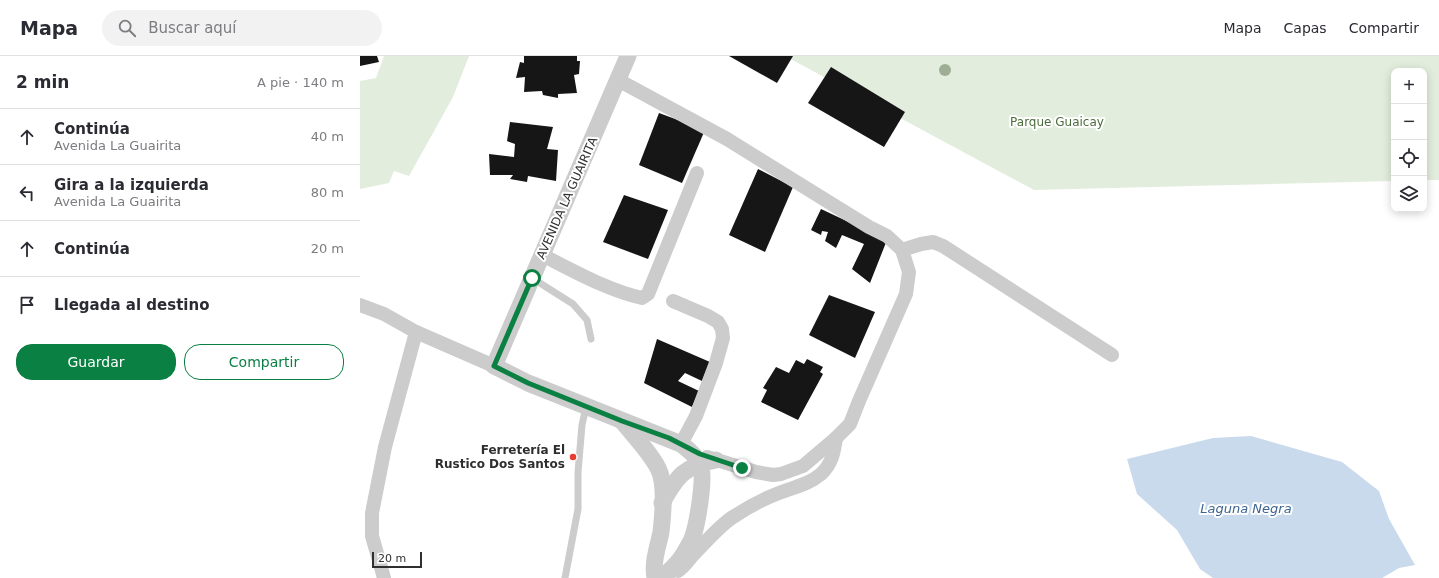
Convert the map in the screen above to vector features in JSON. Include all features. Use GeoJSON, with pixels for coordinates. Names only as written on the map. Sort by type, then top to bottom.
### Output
{"type":"FeatureCollection","features":[{"type":"Feature","properties":{"kind":"street","name":"AVENIDA LA GUAIRITA"},"geometry":{"type":"LineString","coordinates":[[494,366],[628,56]]}},
{"type":"Feature","properties":{"kind":"street"},"geometry":{"type":"LineString","coordinates":[[360,305],[384,314],[416,332],[494,366],[528,383],[683,445],[708,462],[756,472],[781,474],[803,466],[836,438],[850,424],[906,294],[909,272],[902,250],[887,236],[868,227],[727,139],[618,80]]}},
{"type":"Feature","properties":{"kind":"street"},"geometry":{"type":"LineString","coordinates":[[542,255],[579,274],[626,294],[642,298],[648,294],[697,173]]}},
{"type":"Feature","properties":{"kind":"street"},"geometry":{"type":"LineString","coordinates":[[902,250],[933,242],[943,246],[1112,354]]}},
{"type":"Feature","properties":{"kind":"street"},"geometry":{"type":"LineString","coordinates":[[673,301],[708,316],[718,322],[722,329],[723,338],[716,363],[696,416],[683,445]]}},
{"type":"Feature","properties":{"kind":"street"},"geometry":{"type":"LineString","coordinates":[[384,578],[372,536],[372,513],[385,447],[416,332]]}},
{"type":"Feature","properties":{"kind":"street"},"geometry":{"type":"LineString","coordinates":[[622,421],[658,469],[662,480],[660,533],[655,563],[656,578]]}},
{"type":"Feature","properties":{"kind":"street"},"geometry":{"type":"LineString","coordinates":[[666,578],[681,569],[724,523],[734,516],[757,502],[799,487],[811,481],[821,473],[829,465],[834,453],[836,438]]}},
{"type":"Feature","properties":{"kind":"street"},"geometry":{"type":"LineString","coordinates":[[662,503],[677,479],[684,472],[708,462]]}},
{"type":"Feature","properties":{"kind":"street"},"geometry":{"type":"LineString","coordinates":[[662,578],[682,557],[691,540],[702,485],[702,471],[708,462]]}},
{"type":"Feature","properties":{"kind":"lane"},"geometry":{"type":"LineString","coordinates":[[532,278],[574,304],[587,320],[591,339]]}},
{"type":"Feature","properties":{"kind":"lane"},"geometry":{"type":"LineString","coordinates":[[565,578],[578,509],[578,464],[582,425],[586,407]]}},
{"type":"Feature","properties":{"kind":"green space"},"geometry":{"type":"Polygon","coordinates":[[[384,56],[469,56],[453,97],[409,176],[394,171],[389,183],[360,189],[360,81],[376,78],[384,56]]]}},
{"type":"Feature","properties":{"kind":"green space","name":"Parque Guaicay"},"geometry":{"type":"Polygon","coordinates":[[[785,56],[1439,56],[1439,180],[1427,180],[1427,68],[1391,68],[1391,181],[1034,190],[785,56]]]}},
{"type":"Feature","properties":{"kind":"water","name":"Laguna Negra"},"geometry":{"type":"Polygon","coordinates":[[[1251,436],[1342,462],[1379,491],[1389,519],[1415,565],[1399,568],[1382,578],[1213,578],[1200,569],[1177,530],[1137,494],[1127,459],[1213,438],[1251,436]]]}},
{"type":"Feature","properties":{"kind":"building"},"geometry":{"type":"Polygon","coordinates":[[[360,56],[377,56],[379,62],[360,66],[360,56]]]}},
{"type":"Feature","properties":{"kind":"building"},"geometry":{"type":"Polygon","coordinates":[[[524,56],[577,56],[577,61],[580,61],[579,74],[574,75],[577,93],[558,94],[558,98],[543,95],[542,91],[524,92],[525,77],[516,78],[520,62],[524,63],[524,56]]]}},
{"type":"Feature","properties":{"kind":"building"},"geometry":{"type":"Polygon","coordinates":[[[729,56],[793,56],[777,83],[729,56]]]}},
{"type":"Feature","properties":{"kind":"building"},"geometry":{"type":"Polygon","coordinates":[[[831,67],[905,112],[884,147],[808,103],[831,67]]]}},
{"type":"Feature","properties":{"kind":"building"},"geometry":{"type":"Polygon","coordinates":[[[659,113],[705,130],[682,183],[639,165],[659,113]]]}},
{"type":"Feature","properties":{"kind":"building"},"geometry":{"type":"Polygon","coordinates":[[[510,122],[553,127],[547,149],[558,150],[556,181],[528,176],[527,182],[510,179],[513,175],[490,175],[489,154],[514,157],[515,144],[507,141],[510,122]]]}},
{"type":"Feature","properties":{"kind":"building"},"geometry":{"type":"Polygon","coordinates":[[[758,169],[793,187],[765,252],[729,235],[758,169]]]}},
{"type":"Feature","properties":{"kind":"building"},"geometry":{"type":"Polygon","coordinates":[[[624,195],[668,210],[648,259],[603,242],[624,195]]]}},
{"type":"Feature","properties":{"kind":"building"},"geometry":{"type":"Polygon","coordinates":[[[821,209],[887,240],[870,283],[852,269],[864,244],[842,235],[836,248],[825,241],[828,232],[822,231],[821,235],[811,230],[821,209]]]}},
{"type":"Feature","properties":{"kind":"building"},"geometry":{"type":"Polygon","coordinates":[[[829,295],[875,312],[855,358],[809,335],[829,295]]]}},
{"type":"Feature","properties":{"kind":"building"},"geometry":{"type":"Polygon","coordinates":[[[657,339],[710,362],[702,381],[685,373],[678,381],[699,391],[692,407],[644,383],[657,339]]]}},
{"type":"Feature","properties":{"kind":"building"},"geometry":{"type":"Polygon","coordinates":[[[807,359],[823,367],[820,372],[823,374],[798,420],[761,402],[767,390],[763,388],[776,367],[789,373],[796,360],[804,364],[807,359]]]}},
{"type":"Feature","properties":{"kind":"place","name":"Ferretería El Rustico Dos Santos"},"geometry":{"type":"Point","coordinates":[573,457]}},
{"type":"Feature","properties":{"kind":"route"},"geometry":{"type":"LineString","coordinates":[[532,278],[494,366],[528,383],[622,421],[669,438],[700,454],[742,468]]}}]}
